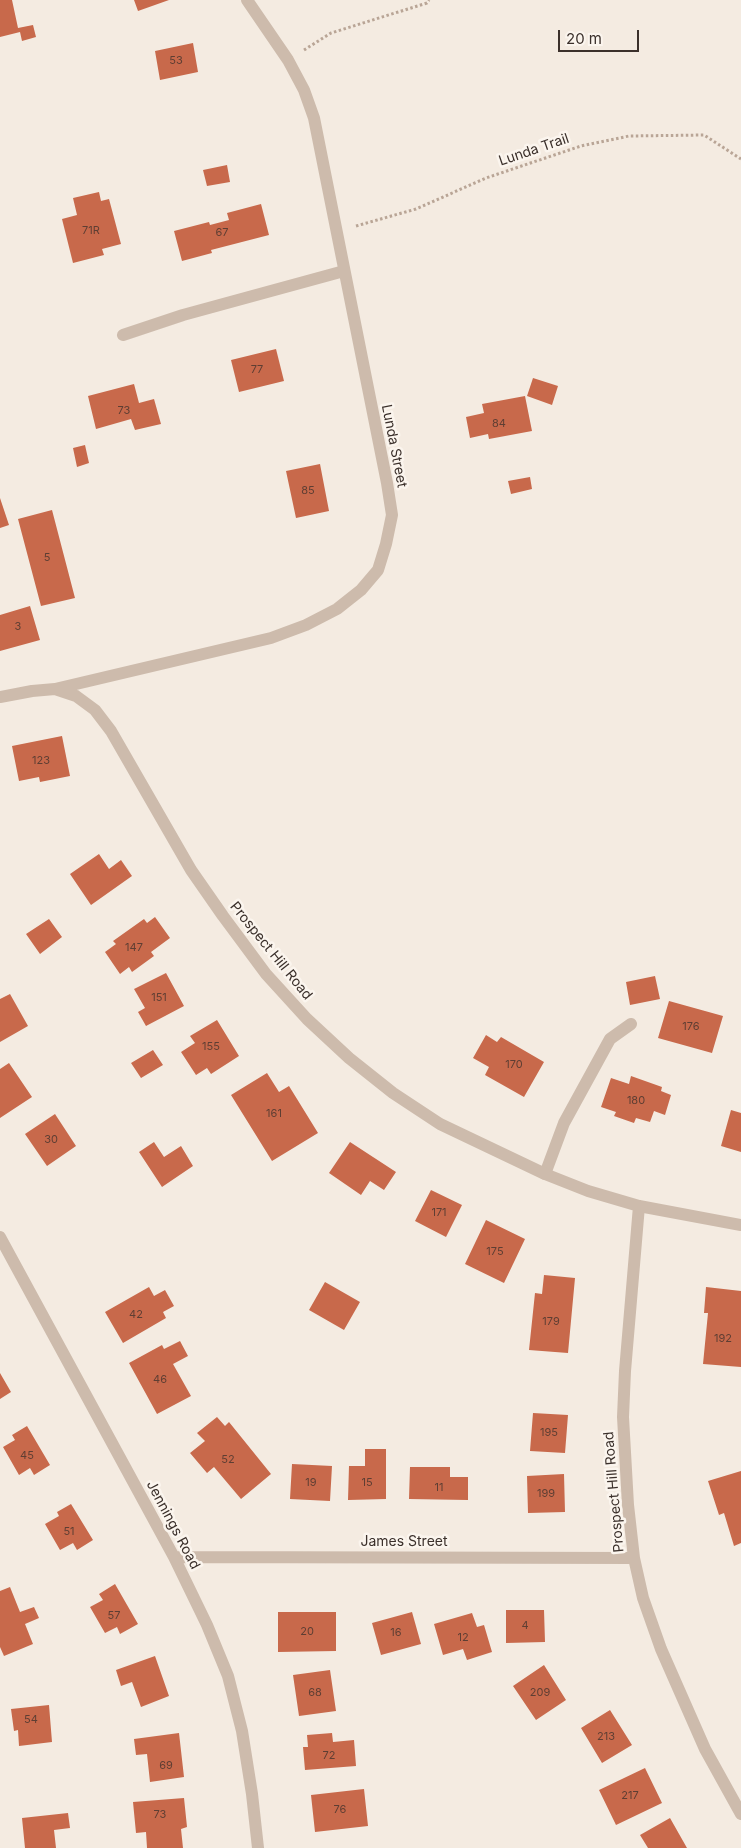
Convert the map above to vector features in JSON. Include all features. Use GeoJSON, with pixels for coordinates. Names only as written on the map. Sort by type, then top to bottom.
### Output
{"type":"FeatureCollection","features":[{"type":"Feature","properties":{"kind":"street","name":"Lunda Street"},"geometry":{"type":"LineString","coordinates":[[55,689],[271,638],[306,624],[337,609],[361,590],[378,570],[386,544],[392,514],[387,483],[314,118],[304,90],[288,60],[247,0]]}},
{"type":"Feature","properties":{"kind":"street"},"geometry":{"type":"LineString","coordinates":[[124,335],[183,315],[344,272]]}},
{"type":"Feature","properties":{"kind":"street","name":"Prospect Hill Road"},"geometry":{"type":"LineString","coordinates":[[0,697],[55,689],[76,696],[95,710],[111,730],[196,877],[266,974],[307,1019],[349,1058],[393,1092],[440,1124],[545,1174],[639,1206],[741,1225]]}},
{"type":"Feature","properties":{"kind":"street"},"geometry":{"type":"LineString","coordinates":[[545,1174],[564,1123],[610,1039],[631,1024]]}},
{"type":"Feature","properties":{"kind":"street","name":"Prospect Hill Road"},"geometry":{"type":"LineString","coordinates":[[639,1206],[623,1417],[628,1505],[634,1558],[643,1598],[674,1681],[705,1749],[741,1814]]}},
{"type":"Feature","properties":{"kind":"street","name":"Jennings Road"},"geometry":{"type":"LineString","coordinates":[[0,1237],[174,1557],[207,1625],[228,1676],[242,1731],[258,1848]]}},
{"type":"Feature","properties":{"kind":"street","name":"James Street"},"geometry":{"type":"LineString","coordinates":[[174,1557],[634,1558]]}},
{"type":"Feature","properties":{"kind":"path"},"geometry":{"type":"LineString","coordinates":[[288,60],[332,33],[427,3],[429,0]]}},
{"type":"Feature","properties":{"kind":"path","name":"Lunda Trail"},"geometry":{"type":"LineString","coordinates":[[336,231],[416,209],[486,178],[581,146],[629,136],[704,135],[741,159]]}},
{"type":"Feature","properties":{"kind":"building"},"geometry":{"type":"Polygon","coordinates":[[[0,0],[12,0],[18,28],[33,25],[36,37],[22,41],[20,32],[0,37],[0,0]]]}},
{"type":"Feature","properties":{"kind":"building"},"geometry":{"type":"Polygon","coordinates":[[[134,0],[169,0],[138,11],[134,0]]]}},
{"type":"Feature","properties":{"kind":"building"},"geometry":{"type":"Polygon","coordinates":[[[193,43],[198,72],[160,80],[155,51],[193,43]]]}},
{"type":"Feature","properties":{"kind":"building"},"geometry":{"type":"Polygon","coordinates":[[[227,165],[230,182],[207,186],[203,170],[227,165]]]}},
{"type":"Feature","properties":{"kind":"building"},"geometry":{"type":"Polygon","coordinates":[[[99,192],[101,201],[109,199],[121,244],[102,249],[104,255],[73,263],[62,219],[77,215],[73,198],[99,192]]]}},
{"type":"Feature","properties":{"kind":"building"},"geometry":{"type":"Polygon","coordinates":[[[261,204],[269,235],[211,250],[212,253],[182,261],[174,231],[209,222],[210,225],[229,220],[227,213],[261,204]]]}},
{"type":"Feature","properties":{"kind":"building"},"geometry":{"type":"Polygon","coordinates":[[[276,349],[284,381],[239,392],[231,360],[276,349]]]}},
{"type":"Feature","properties":{"kind":"building"},"geometry":{"type":"Polygon","coordinates":[[[533,378],[558,386],[552,405],[527,396],[533,378]]]}},
{"type":"Feature","properties":{"kind":"building"},"geometry":{"type":"Polygon","coordinates":[[[134,384],[139,403],[154,399],[161,424],[135,430],[131,419],[96,429],[88,396],[134,384]]]}},
{"type":"Feature","properties":{"kind":"building"},"geometry":{"type":"Polygon","coordinates":[[[525,396],[532,431],[489,439],[488,434],[470,438],[466,417],[484,413],[482,404],[525,396]]]}},
{"type":"Feature","properties":{"kind":"building"},"geometry":{"type":"Polygon","coordinates":[[[85,445],[89,463],[77,467],[73,448],[85,445]]]}},
{"type":"Feature","properties":{"kind":"building"},"geometry":{"type":"Polygon","coordinates":[[[320,464],[329,511],[296,518],[286,471],[320,464]]]}},
{"type":"Feature","properties":{"kind":"building"},"geometry":{"type":"Polygon","coordinates":[[[530,477],[532,489],[511,494],[508,481],[530,477]]]}},
{"type":"Feature","properties":{"kind":"building"},"geometry":{"type":"Polygon","coordinates":[[[0,498],[9,525],[0,528],[0,498]]]}},
{"type":"Feature","properties":{"kind":"building"},"geometry":{"type":"Polygon","coordinates":[[[52,510],[75,598],[41,606],[18,519],[52,510]]]}},
{"type":"Feature","properties":{"kind":"building"},"geometry":{"type":"Polygon","coordinates":[[[30,606],[40,640],[0,651],[0,615],[30,606]]]}},
{"type":"Feature","properties":{"kind":"building"},"geometry":{"type":"Polygon","coordinates":[[[62,736],[70,776],[40,782],[39,777],[19,781],[12,746],[62,736]]]}},
{"type":"Feature","properties":{"kind":"building"},"geometry":{"type":"Polygon","coordinates":[[[99,854],[109,869],[121,860],[132,876],[91,905],[70,874],[99,854]]]}},
{"type":"Feature","properties":{"kind":"building"},"geometry":{"type":"Polygon","coordinates":[[[155,917],[170,938],[151,952],[154,956],[132,972],[129,967],[120,974],[105,952],[116,944],[113,941],[144,919],[147,923],[155,917]]]}},
{"type":"Feature","properties":{"kind":"building"},"geometry":{"type":"Polygon","coordinates":[[[49,919],[62,937],[40,954],[26,934],[49,919]]]}},
{"type":"Feature","properties":{"kind":"building"},"geometry":{"type":"Polygon","coordinates":[[[166,973],[184,1006],[146,1026],[138,1012],[145,1008],[134,989],[166,973]]]}},
{"type":"Feature","properties":{"kind":"building"},"geometry":{"type":"Polygon","coordinates":[[[655,976],[660,999],[630,1005],[626,982],[655,976]]]}},
{"type":"Feature","properties":{"kind":"building"},"geometry":{"type":"Polygon","coordinates":[[[10,994],[28,1026],[0,1042],[0,999],[10,994]]]}},
{"type":"Feature","properties":{"kind":"building"},"geometry":{"type":"Polygon","coordinates":[[[669,1001],[723,1016],[712,1053],[658,1038],[669,1001]]]}},
{"type":"Feature","properties":{"kind":"building"},"geometry":{"type":"Polygon","coordinates":[[[217,1020],[239,1056],[211,1074],[207,1068],[196,1075],[181,1052],[195,1043],[190,1036],[217,1020]]]}},
{"type":"Feature","properties":{"kind":"building"},"geometry":{"type":"Polygon","coordinates":[[[486,1035],[497,1042],[501,1037],[544,1062],[524,1097],[485,1075],[489,1067],[473,1058],[486,1035]]]}},
{"type":"Feature","properties":{"kind":"building"},"geometry":{"type":"Polygon","coordinates":[[[153,1050],[163,1065],[141,1078],[131,1063],[153,1050]]]}},
{"type":"Feature","properties":{"kind":"building"},"geometry":{"type":"Polygon","coordinates":[[[9,1063],[32,1097],[0,1118],[0,1069],[9,1063]]]}},
{"type":"Feature","properties":{"kind":"building"},"geometry":{"type":"Polygon","coordinates":[[[267,1073],[279,1092],[289,1086],[318,1133],[272,1161],[231,1095],[267,1073]]]}},
{"type":"Feature","properties":{"kind":"building"},"geometry":{"type":"Polygon","coordinates":[[[631,1076],[662,1087],[661,1091],[671,1095],[665,1115],[654,1111],[650,1122],[636,1118],[634,1123],[614,1116],[616,1112],[601,1107],[611,1078],[629,1084],[631,1076]]]}},
{"type":"Feature","properties":{"kind":"building"},"geometry":{"type":"Polygon","coordinates":[[[731,1110],[741,1113],[741,1152],[721,1146],[731,1110]]]}},
{"type":"Feature","properties":{"kind":"building"},"geometry":{"type":"Polygon","coordinates":[[[55,1114],[76,1146],[47,1166],[25,1134],[55,1114]]]}},
{"type":"Feature","properties":{"kind":"building"},"geometry":{"type":"Polygon","coordinates":[[[154,1142],[164,1157],[181,1146],[193,1166],[162,1187],[139,1152],[154,1142]]]}},
{"type":"Feature","properties":{"kind":"building"},"geometry":{"type":"Polygon","coordinates":[[[350,1142],[396,1172],[384,1190],[370,1181],[361,1195],[329,1173],[350,1142]]]}},
{"type":"Feature","properties":{"kind":"building"},"geometry":{"type":"Polygon","coordinates":[[[431,1190],[462,1205],[446,1237],[415,1221],[431,1190]]]}},
{"type":"Feature","properties":{"kind":"building"},"geometry":{"type":"Polygon","coordinates":[[[486,1220],[525,1239],[504,1283],[465,1264],[486,1220]]]}},
{"type":"Feature","properties":{"kind":"building"},"geometry":{"type":"Polygon","coordinates":[[[544,1275],[575,1278],[568,1353],[529,1350],[535,1293],[542,1294],[544,1275]]]}},
{"type":"Feature","properties":{"kind":"building"},"geometry":{"type":"Polygon","coordinates":[[[325,1282],[360,1302],[344,1330],[309,1310],[325,1282]]]}},
{"type":"Feature","properties":{"kind":"building"},"geometry":{"type":"Polygon","coordinates":[[[149,1287],[154,1296],[165,1290],[174,1306],[163,1312],[166,1318],[123,1343],[105,1312],[149,1287]]]}},
{"type":"Feature","properties":{"kind":"building"},"geometry":{"type":"Polygon","coordinates":[[[706,1287],[741,1291],[741,1367],[703,1364],[708,1313],[704,1313],[706,1287]]]}},
{"type":"Feature","properties":{"kind":"building"},"geometry":{"type":"Polygon","coordinates":[[[180,1341],[188,1356],[173,1364],[191,1396],[157,1414],[129,1363],[162,1345],[164,1349],[180,1341]]]}},
{"type":"Feature","properties":{"kind":"building"},"geometry":{"type":"Polygon","coordinates":[[[0,1373],[11,1392],[0,1399],[0,1373]]]}},
{"type":"Feature","properties":{"kind":"building"},"geometry":{"type":"Polygon","coordinates":[[[533,1413],[568,1415],[565,1453],[530,1451],[533,1413]]]}},
{"type":"Feature","properties":{"kind":"building"},"geometry":{"type":"Polygon","coordinates":[[[217,1417],[225,1426],[229,1422],[271,1474],[241,1499],[214,1467],[207,1473],[190,1453],[205,1441],[197,1433],[217,1417]]]}},
{"type":"Feature","properties":{"kind":"building"},"geometry":{"type":"Polygon","coordinates":[[[27,1426],[50,1465],[34,1475],[30,1468],[19,1475],[3,1447],[15,1440],[12,1435],[27,1426]]]}},
{"type":"Feature","properties":{"kind":"building"},"geometry":{"type":"Polygon","coordinates":[[[365,1449],[386,1449],[386,1499],[348,1500],[349,1466],[365,1466],[365,1449]]]}},
{"type":"Feature","properties":{"kind":"building"},"geometry":{"type":"Polygon","coordinates":[[[292,1464],[332,1466],[330,1501],[290,1499],[292,1464]]]}},
{"type":"Feature","properties":{"kind":"building"},"geometry":{"type":"Polygon","coordinates":[[[410,1467],[450,1467],[450,1477],[468,1477],[468,1500],[409,1499],[410,1467]]]}},
{"type":"Feature","properties":{"kind":"building"},"geometry":{"type":"Polygon","coordinates":[[[741,1471],[741,1543],[734,1546],[724,1513],[719,1515],[708,1481],[741,1471]]]}},
{"type":"Feature","properties":{"kind":"building"},"geometry":{"type":"Polygon","coordinates":[[[564,1474],[565,1512],[528,1513],[527,1476],[564,1474]]]}},
{"type":"Feature","properties":{"kind":"building"},"geometry":{"type":"Polygon","coordinates":[[[71,1504],[93,1540],[77,1550],[73,1543],[60,1550],[45,1524],[59,1516],[57,1512],[71,1504]]]}},
{"type":"Feature","properties":{"kind":"building"},"geometry":{"type":"Polygon","coordinates":[[[115,1584],[138,1624],[120,1634],[117,1627],[105,1633],[90,1607],[103,1600],[99,1594],[115,1584]]]}},
{"type":"Feature","properties":{"kind":"building"},"geometry":{"type":"Polygon","coordinates":[[[10,1587],[20,1612],[34,1607],[39,1618],[25,1624],[33,1644],[4,1656],[0,1647],[0,1591],[10,1587]]]}},
{"type":"Feature","properties":{"kind":"building"},"geometry":{"type":"Polygon","coordinates":[[[506,1610],[544,1610],[545,1642],[506,1643],[506,1610]]]}},
{"type":"Feature","properties":{"kind":"building"},"geometry":{"type":"Polygon","coordinates":[[[278,1612],[336,1612],[336,1651],[278,1652],[278,1612]]]}},
{"type":"Feature","properties":{"kind":"building"},"geometry":{"type":"Polygon","coordinates":[[[412,1612],[421,1644],[381,1655],[372,1623],[412,1612]]]}},
{"type":"Feature","properties":{"kind":"building"},"geometry":{"type":"Polygon","coordinates":[[[472,1613],[477,1627],[484,1625],[492,1652],[467,1660],[463,1649],[443,1655],[434,1624],[472,1613]]]}},
{"type":"Feature","properties":{"kind":"building"},"geometry":{"type":"Polygon","coordinates":[[[155,1656],[169,1696],[141,1707],[132,1682],[121,1686],[116,1670],[155,1656]]]}},
{"type":"Feature","properties":{"kind":"building"},"geometry":{"type":"Polygon","coordinates":[[[544,1665],[566,1700],[536,1720],[513,1686],[544,1665]]]}},
{"type":"Feature","properties":{"kind":"building"},"geometry":{"type":"Polygon","coordinates":[[[330,1670],[336,1711],[299,1716],[293,1675],[330,1670]]]}},
{"type":"Feature","properties":{"kind":"building"},"geometry":{"type":"Polygon","coordinates":[[[49,1705],[52,1742],[19,1746],[18,1730],[14,1731],[11,1709],[49,1705]]]}},
{"type":"Feature","properties":{"kind":"building"},"geometry":{"type":"Polygon","coordinates":[[[610,1710],[632,1745],[602,1763],[581,1728],[610,1710]]]}},
{"type":"Feature","properties":{"kind":"building"},"geometry":{"type":"Polygon","coordinates":[[[179,1733],[184,1777],[150,1782],[147,1754],[136,1755],[134,1739],[179,1733]]]}},
{"type":"Feature","properties":{"kind":"building"},"geometry":{"type":"Polygon","coordinates":[[[332,1733],[333,1742],[354,1740],[356,1766],[305,1770],[303,1747],[308,1747],[307,1735],[332,1733]]]}},
{"type":"Feature","properties":{"kind":"building"},"geometry":{"type":"Polygon","coordinates":[[[645,1768],[662,1803],[616,1825],[599,1790],[645,1768]]]}},
{"type":"Feature","properties":{"kind":"building"},"geometry":{"type":"Polygon","coordinates":[[[364,1789],[368,1826],[315,1832],[311,1795],[364,1789]]]}},
{"type":"Feature","properties":{"kind":"building"},"geometry":{"type":"Polygon","coordinates":[[[184,1798],[187,1827],[181,1829],[183,1848],[147,1848],[146,1832],[136,1833],[133,1802],[184,1798]]]}},
{"type":"Feature","properties":{"kind":"building"},"geometry":{"type":"Polygon","coordinates":[[[68,1813],[70,1828],[54,1830],[56,1848],[25,1848],[22,1818],[68,1813]]]}},
{"type":"Feature","properties":{"kind":"building"},"geometry":{"type":"Polygon","coordinates":[[[670,1818],[687,1848],[648,1848],[640,1835],[670,1818]]]}}]}
